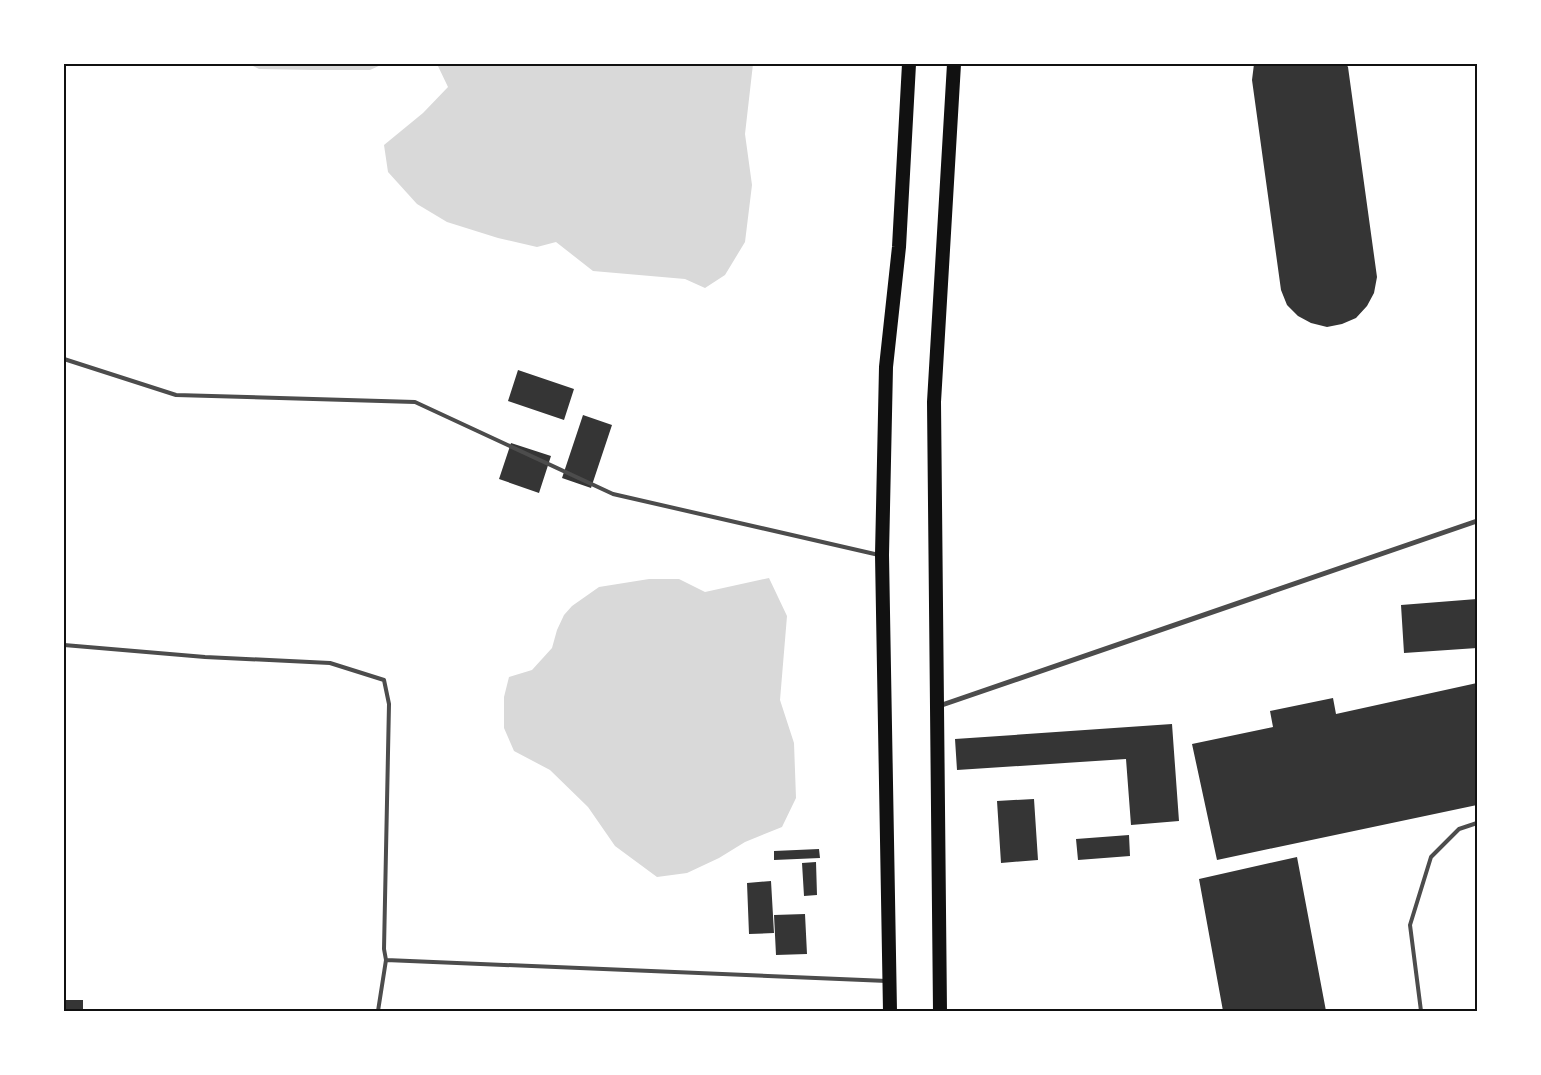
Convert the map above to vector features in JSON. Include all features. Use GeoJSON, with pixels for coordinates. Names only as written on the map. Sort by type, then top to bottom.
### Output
{"type":"FeatureCollection","features":[{"type":"Feature","properties":{"kind":"highway"},"geometry":{"type":"LineString","coordinates":[[890,1011],[882,555],[886,367],[899,248],[909,64]]}},
{"type":"Feature","properties":{"kind":"highway"},"geometry":{"type":"LineString","coordinates":[[940,1011],[934,402],[954,64]]}},
{"type":"Feature","properties":{"kind":"street"},"geometry":{"type":"LineString","coordinates":[[936,707],[1477,522]]}},
{"type":"Feature","properties":{"kind":"lane"},"geometry":{"type":"LineString","coordinates":[[64,359],[176,395],[415,402],[613,494],[882,555]]}},
{"type":"Feature","properties":{"kind":"lane"},"geometry":{"type":"LineString","coordinates":[[64,645],[205,657],[330,664],[384,680],[388,704],[384,949],[386,960],[378,1011]]}},
{"type":"Feature","properties":{"kind":"lane"},"geometry":{"type":"LineString","coordinates":[[1421,1011],[1410,925],[1431,857],[1460,830],[1477,823]]}},
{"type":"Feature","properties":{"kind":"lane"},"geometry":{"type":"LineString","coordinates":[[386,960],[890,981]]}},
{"type":"Feature","properties":{"kind":"shaded area"},"geometry":{"type":"Polygon","coordinates":[[[249,64],[383,64],[370,70],[313,70],[259,69],[249,64]]]}},
{"type":"Feature","properties":{"kind":"shaded area"},"geometry":{"type":"Polygon","coordinates":[[[437,64],[753,64],[745,134],[752,185],[745,242],[725,275],[705,288],[685,279],[593,271],[556,242],[537,247],[498,238],[447,222],[417,204],[388,172],[384,145],[423,113],[448,87],[437,64]]]}},
{"type":"Feature","properties":{"kind":"shaded area"},"geometry":{"type":"Polygon","coordinates":[[[769,578],[787,616],[780,700],[794,743],[796,798],[782,827],[745,842],[719,858],[687,873],[657,877],[615,846],[588,807],[550,770],[514,751],[504,728],[504,697],[509,677],[532,670],[552,648],[564,615],[572,606],[599,587],[649,579],[679,579],[705,592],[769,578]]]}},
{"type":"Feature","properties":{"kind":"building"},"geometry":{"type":"Polygon","coordinates":[[[1254,64],[1346,64],[1348,67],[1377,277],[1374,293],[1367,306],[1356,318],[1342,324],[1327,327],[1311,323],[1298,316],[1287,305],[1281,290],[1252,80],[1254,64]]]}},
{"type":"Feature","properties":{"kind":"building"},"geometry":{"type":"Polygon","coordinates":[[[518,370],[574,389],[564,420],[508,401],[518,370]]]}},
{"type":"Feature","properties":{"kind":"building"},"geometry":{"type":"Polygon","coordinates":[[[583,415],[612,425],[591,488],[562,478],[583,415]]]}},
{"type":"Feature","properties":{"kind":"building"},"geometry":{"type":"Polygon","coordinates":[[[511,443],[551,456],[539,493],[499,479],[511,443]]]}},
{"type":"Feature","properties":{"kind":"building"},"geometry":{"type":"Polygon","coordinates":[[[1477,599],[1477,648],[1404,653],[1401,605],[1477,599]]]}},
{"type":"Feature","properties":{"kind":"building"},"geometry":{"type":"Polygon","coordinates":[[[1477,683],[1477,805],[1217,860],[1192,744],[1273,727],[1270,711],[1333,698],[1336,714],[1477,683]]]}},
{"type":"Feature","properties":{"kind":"building"},"geometry":{"type":"Polygon","coordinates":[[[1172,724],[1179,821],[1131,825],[1126,759],[957,770],[955,739],[1172,724]]]}},
{"type":"Feature","properties":{"kind":"building"},"geometry":{"type":"Polygon","coordinates":[[[1034,799],[1038,860],[1001,863],[997,801],[1034,799]]]}},
{"type":"Feature","properties":{"kind":"building"},"geometry":{"type":"Polygon","coordinates":[[[1129,835],[1130,856],[1078,860],[1076,839],[1129,835]]]}},
{"type":"Feature","properties":{"kind":"building"},"geometry":{"type":"Polygon","coordinates":[[[819,849],[820,858],[774,860],[774,851],[819,849]]]}},
{"type":"Feature","properties":{"kind":"building"},"geometry":{"type":"Polygon","coordinates":[[[1297,857],[1326,1011],[1223,1011],[1199,879],[1297,857]]]}},
{"type":"Feature","properties":{"kind":"building"},"geometry":{"type":"Polygon","coordinates":[[[816,862],[817,895],[804,896],[802,863],[816,862]]]}},
{"type":"Feature","properties":{"kind":"building"},"geometry":{"type":"Polygon","coordinates":[[[771,881],[774,933],[749,934],[747,883],[771,881]]]}},
{"type":"Feature","properties":{"kind":"building"},"geometry":{"type":"Polygon","coordinates":[[[805,914],[807,954],[776,955],[774,915],[805,914]]]}},
{"type":"Feature","properties":{"kind":"building"},"geometry":{"type":"Polygon","coordinates":[[[64,1000],[83,1000],[83,1011],[64,1011],[64,1000]]]}}]}
